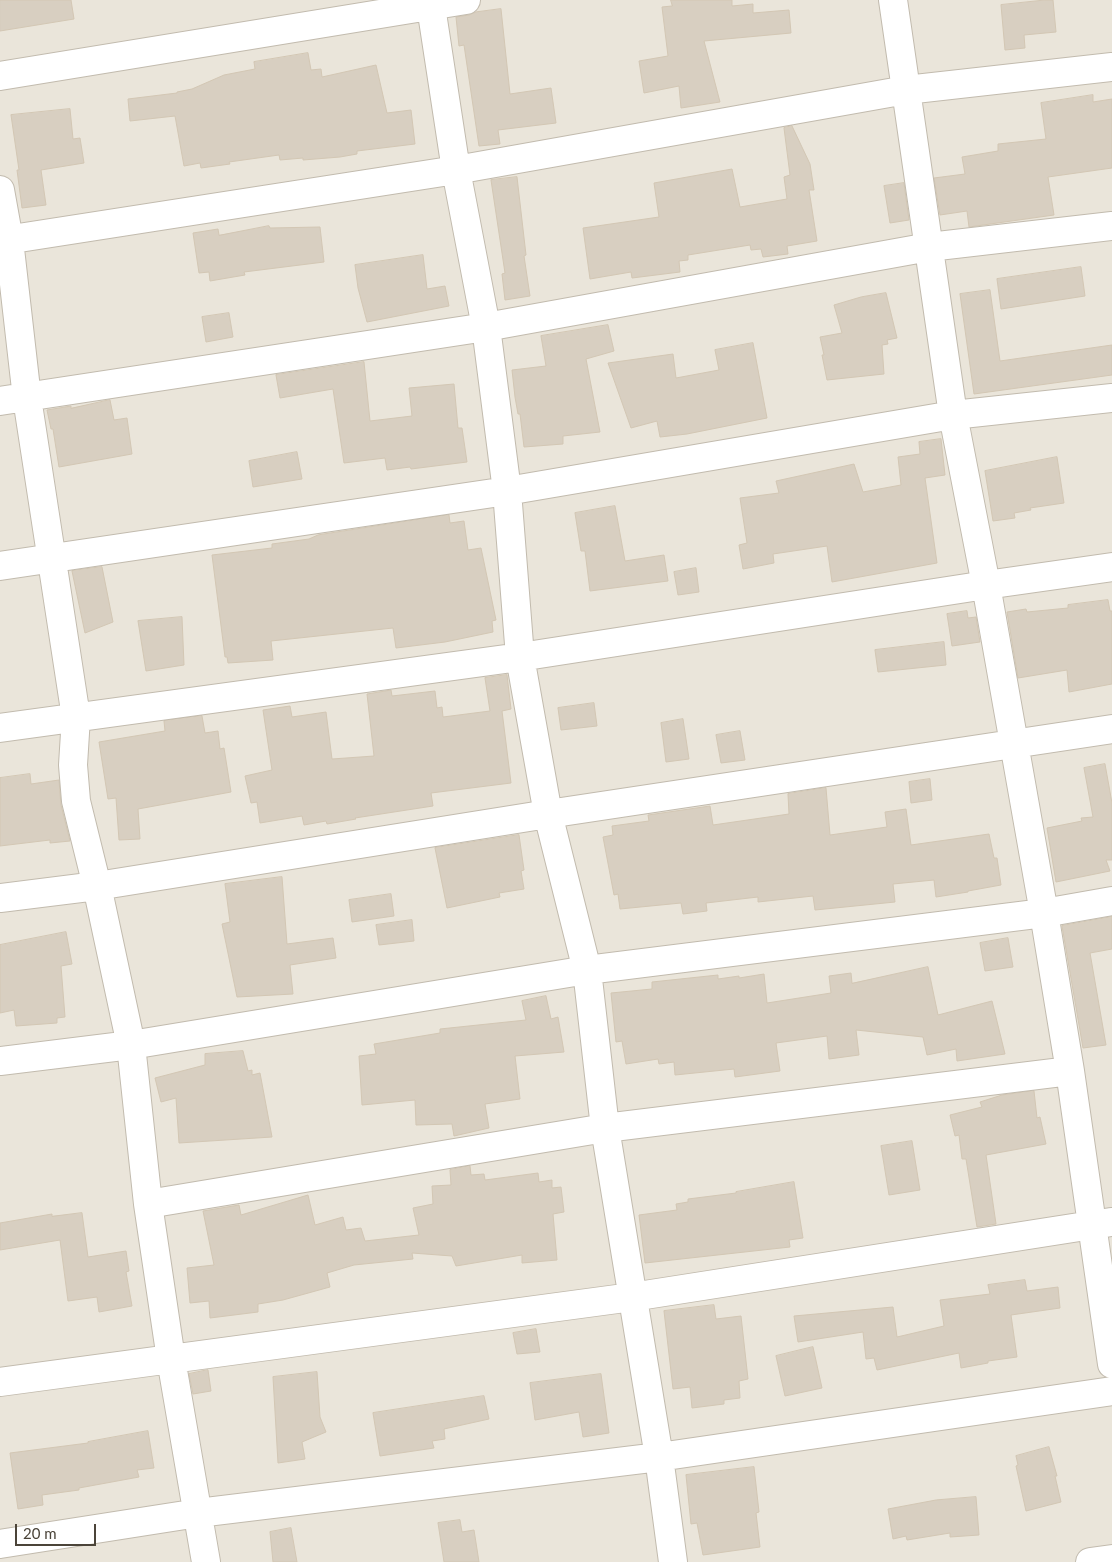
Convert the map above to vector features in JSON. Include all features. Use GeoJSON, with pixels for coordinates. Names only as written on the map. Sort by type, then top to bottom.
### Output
{"type":"FeatureCollection","features":[{"type":"Feature","properties":{"kind":"street"},"geometry":{"type":"LineString","coordinates":[[0,76],[430,3],[466,0]]}},
{"type":"Feature","properties":{"kind":"street"},"geometry":{"type":"LineString","coordinates":[[893,0],[953,415],[986,584],[1070,1071],[1103,1224],[1112,1364]]}},
{"type":"Feature","properties":{"kind":"street"},"geometry":{"type":"LineString","coordinates":[[430,3],[456,170],[486,327],[507,491],[520,657],[548,814],[587,970],[605,1128],[659,1457],[673,1562]]}},
{"type":"Feature","properties":{"kind":"street"},"geometry":{"type":"LineString","coordinates":[[4,240],[456,170],[906,90],[1112,67]]}},
{"type":"Feature","properties":{"kind":"street"},"geometry":{"type":"LineString","coordinates":[[0,190],[4,240],[76,717],[74,782],[76,801],[97,886],[131,1044],[148,1204],[171,1359],[206,1562]]}},
{"type":"Feature","properties":{"kind":"street"},"geometry":{"type":"LineString","coordinates":[[0,401],[486,327],[929,247],[1112,226]]}},
{"type":"Feature","properties":{"kind":"street"},"geometry":{"type":"LineString","coordinates":[[0,566],[507,491],[953,415],[1112,398]]}},
{"type":"Feature","properties":{"kind":"street"},"geometry":{"type":"LineString","coordinates":[[0,728],[520,657],[986,584],[1112,567]]}},
{"type":"Feature","properties":{"kind":"street"},"geometry":{"type":"LineString","coordinates":[[0,898],[97,886],[548,814],[1112,729]]}},
{"type":"Feature","properties":{"kind":"street"},"geometry":{"type":"LineString","coordinates":[[0,1061],[131,1044],[587,970],[1044,913],[1112,901]]}},
{"type":"Feature","properties":{"kind":"street"},"geometry":{"type":"LineString","coordinates":[[148,1204],[605,1128],[1070,1071]]}},
{"type":"Feature","properties":{"kind":"street"},"geometry":{"type":"LineString","coordinates":[[0,1382],[632,1297],[1103,1224]]}},
{"type":"Feature","properties":{"kind":"street"},"geometry":{"type":"LineString","coordinates":[[0,1544],[198,1513],[659,1457],[1112,1391]]}},
{"type":"Feature","properties":{"kind":"street"},"geometry":{"type":"LineString","coordinates":[[1090,1562],[1112,1559]]}},
{"type":"Feature","properties":{"kind":"shaded area"},"geometry":{"type":"Polygon","coordinates":[[[0,0],[1112,0],[1112,1562],[0,1562],[0,0]]]}},
{"type":"Feature","properties":{"kind":"building"},"geometry":{"type":"Polygon","coordinates":[[[0,0],[71,0],[74,19],[0,31],[0,0]]]}},
{"type":"Feature","properties":{"kind":"building"},"geometry":{"type":"Polygon","coordinates":[[[671,0],[732,0],[732,6],[753,4],[753,13],[789,10],[791,33],[704,41],[720,102],[681,108],[679,86],[644,93],[639,61],[668,56],[662,7],[672,6],[671,0]]]}},
{"type":"Feature","properties":{"kind":"building"},"geometry":{"type":"Polygon","coordinates":[[[1053,0],[1056,32],[1024,35],[1025,48],[1005,50],[1001,5],[1053,0]]]}},
{"type":"Feature","properties":{"kind":"building"},"geometry":{"type":"Polygon","coordinates":[[[501,9],[510,94],[551,88],[556,123],[498,130],[500,144],[479,146],[464,45],[459,46],[456,17],[501,9]]]}},
{"type":"Feature","properties":{"kind":"building"},"geometry":{"type":"Polygon","coordinates":[[[308,53],[311,70],[321,69],[322,77],[376,65],[387,113],[411,110],[415,144],[357,151],[357,154],[340,157],[280,160],[279,155],[201,168],[200,163],[184,166],[175,116],[130,121],[128,99],[177,93],[192,89],[224,75],[255,69],[254,62],[308,53]]]}},
{"type":"Feature","properties":{"kind":"building"},"geometry":{"type":"Polygon","coordinates":[[[1093,95],[1093,102],[1112,99],[1112,168],[1048,177],[1054,215],[969,227],[967,211],[940,215],[934,178],[965,174],[962,157],[998,151],[998,144],[1046,139],[1041,103],[1093,95]]]}},
{"type":"Feature","properties":{"kind":"building"},"geometry":{"type":"Polygon","coordinates":[[[70,109],[73,139],[80,138],[84,163],[41,170],[46,205],[22,208],[11,115],[70,109]]]}},
{"type":"Feature","properties":{"kind":"building"},"geometry":{"type":"Polygon","coordinates":[[[792,126],[810,164],[814,190],[809,190],[817,241],[787,246],[788,254],[763,257],[761,249],[751,250],[750,245],[688,255],[688,260],[679,261],[680,272],[632,278],[631,272],[590,279],[583,228],[659,217],[654,183],[732,169],[740,207],[787,199],[784,177],[790,175],[784,128],[792,126]]]}},
{"type":"Feature","properties":{"kind":"building"},"geometry":{"type":"Polygon","coordinates":[[[517,177],[526,255],[524,256],[530,296],[505,300],[502,274],[505,273],[491,180],[517,177]]]}},
{"type":"Feature","properties":{"kind":"building"},"geometry":{"type":"Polygon","coordinates":[[[904,183],[909,220],[890,223],[884,186],[904,183]]]}},
{"type":"Feature","properties":{"kind":"building"},"geometry":{"type":"Polygon","coordinates":[[[269,226],[270,228],[320,227],[324,262],[244,272],[245,275],[210,281],[209,272],[199,273],[193,233],[218,229],[219,235],[269,226]]]}},
{"type":"Feature","properties":{"kind":"building"},"geometry":{"type":"Polygon","coordinates":[[[423,255],[427,289],[445,286],[449,306],[367,322],[358,288],[355,265],[423,255]]]}},
{"type":"Feature","properties":{"kind":"building"},"geometry":{"type":"Polygon","coordinates":[[[1081,267],[1085,296],[1001,309],[997,279],[1081,267]]]}},
{"type":"Feature","properties":{"kind":"building"},"geometry":{"type":"Polygon","coordinates":[[[990,290],[1000,361],[1112,345],[1112,375],[974,394],[960,294],[990,290]]]}},
{"type":"Feature","properties":{"kind":"building"},"geometry":{"type":"Polygon","coordinates":[[[886,293],[897,338],[887,340],[888,344],[882,345],[884,374],[827,380],[820,337],[842,333],[834,305],[861,297],[886,293]]]}},
{"type":"Feature","properties":{"kind":"building"},"geometry":{"type":"Polygon","coordinates":[[[229,313],[233,337],[206,342],[202,317],[229,313]]]}},
{"type":"Feature","properties":{"kind":"building"},"geometry":{"type":"Polygon","coordinates":[[[608,325],[614,351],[586,359],[600,432],[563,436],[563,444],[524,447],[512,370],[546,366],[541,336],[608,325]]]}},
{"type":"Feature","properties":{"kind":"building"},"geometry":{"type":"Polygon","coordinates":[[[753,343],[767,418],[687,434],[660,437],[657,421],[631,428],[608,363],[673,354],[676,378],[719,370],[715,350],[753,343]]]}},
{"type":"Feature","properties":{"kind":"building"},"geometry":{"type":"Polygon","coordinates":[[[364,362],[370,421],[412,416],[409,388],[454,384],[458,428],[462,428],[467,462],[387,470],[385,458],[344,463],[333,389],[280,398],[276,375],[364,362]]]}},
{"type":"Feature","properties":{"kind":"building"},"geometry":{"type":"Polygon","coordinates":[[[110,400],[114,420],[127,418],[132,454],[59,467],[53,429],[51,429],[47,410],[71,406],[71,408],[110,400]]]}},
{"type":"Feature","properties":{"kind":"building"},"geometry":{"type":"Polygon","coordinates":[[[941,439],[945,475],[925,478],[937,563],[832,582],[827,546],[773,554],[774,563],[743,569],[739,545],[747,543],[740,498],[779,493],[776,481],[854,464],[863,492],[901,485],[898,457],[920,454],[919,442],[941,439]]]}},
{"type":"Feature","properties":{"kind":"building"},"geometry":{"type":"Polygon","coordinates":[[[297,452],[302,479],[253,487],[249,461],[297,452]]]}},
{"type":"Feature","properties":{"kind":"building"},"geometry":{"type":"Polygon","coordinates":[[[1057,457],[1064,503],[1030,508],[1031,510],[1014,513],[1015,518],[993,521],[985,471],[1057,457]]]}},
{"type":"Feature","properties":{"kind":"building"},"geometry":{"type":"Polygon","coordinates":[[[615,506],[625,561],[664,555],[668,581],[590,591],[585,551],[581,551],[575,513],[615,506]]]}},
{"type":"Feature","properties":{"kind":"building"},"geometry":{"type":"Polygon","coordinates":[[[449,515],[450,523],[464,521],[468,550],[481,548],[496,620],[492,621],[493,632],[445,642],[396,648],[393,628],[271,641],[273,660],[228,663],[227,657],[225,657],[212,555],[272,548],[272,544],[309,539],[318,535],[449,515]]]}},
{"type":"Feature","properties":{"kind":"building"},"geometry":{"type":"Polygon","coordinates":[[[102,567],[113,622],[85,633],[72,571],[102,567]]]}},
{"type":"Feature","properties":{"kind":"building"},"geometry":{"type":"Polygon","coordinates":[[[696,568],[699,592],[678,595],[674,572],[696,568]]]}},
{"type":"Feature","properties":{"kind":"building"},"geometry":{"type":"Polygon","coordinates":[[[1108,600],[1110,611],[1112,611],[1112,684],[1069,692],[1067,670],[1018,678],[1007,612],[1026,609],[1027,612],[1068,608],[1068,605],[1108,600]]]}},
{"type":"Feature","properties":{"kind":"building"},"geometry":{"type":"Polygon","coordinates":[[[967,611],[968,618],[976,617],[980,642],[952,646],[947,614],[967,611]]]}},
{"type":"Feature","properties":{"kind":"building"},"geometry":{"type":"Polygon","coordinates":[[[182,617],[184,665],[146,671],[138,621],[182,617]]]}},
{"type":"Feature","properties":{"kind":"building"},"geometry":{"type":"Polygon","coordinates":[[[944,642],[946,665],[878,672],[875,650],[944,642]]]}},
{"type":"Feature","properties":{"kind":"building"},"geometry":{"type":"Polygon","coordinates":[[[507,675],[511,709],[502,711],[511,783],[431,793],[433,806],[327,824],[326,821],[304,825],[302,816],[260,823],[257,802],[251,803],[245,776],[272,770],[263,710],[290,706],[292,717],[326,712],[332,759],[374,756],[367,694],[391,690],[392,696],[435,691],[437,708],[442,707],[443,717],[490,711],[485,678],[507,675]]]}},
{"type":"Feature","properties":{"kind":"building"},"geometry":{"type":"Polygon","coordinates":[[[594,703],[597,726],[561,730],[558,708],[594,703]]]}},
{"type":"Feature","properties":{"kind":"building"},"geometry":{"type":"Polygon","coordinates":[[[202,716],[205,733],[218,731],[220,749],[224,748],[231,792],[138,809],[140,839],[119,840],[116,798],[108,799],[99,742],[165,731],[164,721],[202,716]]]}},
{"type":"Feature","properties":{"kind":"building"},"geometry":{"type":"Polygon","coordinates":[[[683,719],[689,759],[666,762],[661,723],[683,719]]]}},
{"type":"Feature","properties":{"kind":"building"},"geometry":{"type":"Polygon","coordinates":[[[740,731],[745,760],[721,763],[716,735],[740,731]]]}},
{"type":"Feature","properties":{"kind":"building"},"geometry":{"type":"Polygon","coordinates":[[[1105,764],[1112,803],[1112,860],[1106,860],[1110,871],[1056,882],[1047,828],[1082,821],[1081,818],[1093,817],[1084,768],[1105,764]]]}},
{"type":"Feature","properties":{"kind":"building"},"geometry":{"type":"Polygon","coordinates":[[[30,774],[31,784],[59,780],[61,805],[70,841],[50,843],[50,840],[0,846],[0,778],[30,774]]]}},
{"type":"Feature","properties":{"kind":"building"},"geometry":{"type":"Polygon","coordinates":[[[930,779],[932,800],[911,803],[909,782],[930,779]]]}},
{"type":"Feature","properties":{"kind":"building"},"geometry":{"type":"Polygon","coordinates":[[[826,788],[830,835],[887,827],[885,812],[906,809],[911,845],[989,834],[994,858],[997,858],[1001,885],[936,897],[934,880],[893,884],[895,902],[815,910],[813,896],[758,902],[758,897],[706,903],[707,911],[683,914],[681,903],[620,909],[618,894],[614,895],[603,837],[613,835],[612,826],[649,821],[648,815],[710,806],[713,825],[789,814],[788,794],[826,788]]]}},
{"type":"Feature","properties":{"kind":"building"},"geometry":{"type":"Polygon","coordinates":[[[519,835],[524,870],[521,871],[524,889],[499,893],[500,897],[447,908],[435,848],[519,835]]]}},
{"type":"Feature","properties":{"kind":"building"},"geometry":{"type":"Polygon","coordinates":[[[282,877],[287,944],[333,938],[336,958],[290,965],[293,994],[237,997],[222,924],[230,922],[225,884],[282,877]]]}},
{"type":"Feature","properties":{"kind":"building"},"geometry":{"type":"Polygon","coordinates":[[[391,894],[394,916],[352,922],[349,900],[391,894]]]}},
{"type":"Feature","properties":{"kind":"building"},"geometry":{"type":"Polygon","coordinates":[[[1112,917],[1112,949],[1090,953],[1106,1045],[1083,1048],[1062,926],[1112,917]]]}},
{"type":"Feature","properties":{"kind":"building"},"geometry":{"type":"Polygon","coordinates":[[[412,920],[414,941],[379,945],[376,925],[412,920]]]}},
{"type":"Feature","properties":{"kind":"building"},"geometry":{"type":"Polygon","coordinates":[[[66,932],[72,964],[61,966],[65,1017],[57,1018],[57,1023],[16,1026],[14,1010],[0,1013],[0,945],[66,932]]]}},
{"type":"Feature","properties":{"kind":"building"},"geometry":{"type":"Polygon","coordinates":[[[1008,938],[1013,967],[985,971],[980,943],[1008,938]]]}},
{"type":"Feature","properties":{"kind":"building"},"geometry":{"type":"Polygon","coordinates":[[[928,967],[938,1015],[992,1001],[1005,1054],[957,1061],[956,1049],[927,1055],[923,1037],[856,1030],[859,1055],[829,1059],[827,1036],[776,1043],[780,1071],[735,1077],[734,1069],[675,1075],[674,1062],[659,1064],[658,1059],[626,1064],[622,1041],[616,1042],[611,993],[652,989],[652,982],[718,975],[718,979],[764,974],[767,1003],[831,993],[829,976],[851,973],[852,983],[928,967]]]}},
{"type":"Feature","properties":{"kind":"building"},"geometry":{"type":"Polygon","coordinates":[[[546,996],[551,1019],[558,1017],[564,1052],[515,1056],[520,1099],[485,1104],[489,1128],[454,1136],[452,1124],[416,1125],[415,1100],[362,1105],[359,1056],[376,1054],[374,1044],[440,1033],[440,1029],[526,1020],[522,1001],[546,996]]]}},
{"type":"Feature","properties":{"kind":"building"},"geometry":{"type":"Polygon","coordinates":[[[243,1051],[248,1071],[252,1070],[252,1075],[260,1073],[272,1137],[179,1143],[176,1098],[161,1102],[155,1078],[205,1065],[205,1054],[243,1051]]]}},
{"type":"Feature","properties":{"kind":"building"},"geometry":{"type":"Polygon","coordinates":[[[1034,1091],[1037,1118],[1040,1117],[1046,1144],[986,1155],[996,1224],[977,1227],[966,1159],[962,1159],[959,1135],[955,1136],[950,1115],[982,1107],[980,1102],[1002,1095],[1034,1091]]]}},
{"type":"Feature","properties":{"kind":"building"},"geometry":{"type":"Polygon","coordinates":[[[912,1141],[920,1190],[889,1195],[881,1146],[912,1141]]]}},
{"type":"Feature","properties":{"kind":"building"},"geometry":{"type":"Polygon","coordinates":[[[470,1166],[471,1175],[484,1174],[485,1180],[538,1173],[539,1182],[552,1180],[552,1188],[561,1187],[564,1212],[553,1214],[557,1260],[522,1263],[522,1255],[456,1266],[452,1256],[412,1253],[413,1259],[354,1265],[327,1273],[330,1287],[283,1300],[258,1304],[258,1312],[210,1318],[209,1301],[190,1303],[187,1268],[214,1265],[203,1211],[239,1205],[241,1215],[308,1195],[315,1225],[343,1217],[346,1230],[361,1228],[365,1241],[419,1235],[413,1208],[433,1204],[432,1186],[451,1185],[450,1170],[470,1166]]]}},
{"type":"Feature","properties":{"kind":"building"},"geometry":{"type":"Polygon","coordinates":[[[794,1182],[803,1238],[789,1240],[790,1247],[645,1263],[639,1215],[677,1210],[676,1204],[688,1202],[688,1199],[736,1193],[794,1182]]]}},
{"type":"Feature","properties":{"kind":"building"},"geometry":{"type":"Polygon","coordinates":[[[82,1213],[88,1257],[126,1251],[129,1271],[126,1272],[132,1306],[99,1312],[97,1297],[68,1301],[60,1240],[0,1250],[0,1223],[52,1214],[52,1216],[82,1213]]]}},
{"type":"Feature","properties":{"kind":"building"},"geometry":{"type":"Polygon","coordinates":[[[1025,1280],[1027,1291],[1058,1287],[1060,1308],[1011,1315],[1017,1357],[988,1361],[988,1363],[961,1368],[959,1353],[877,1370],[874,1358],[866,1359],[863,1332],[798,1342],[794,1316],[893,1307],[897,1337],[944,1326],[940,1300],[990,1294],[988,1285],[1025,1280]]]}},
{"type":"Feature","properties":{"kind":"building"},"geometry":{"type":"Polygon","coordinates":[[[714,1305],[716,1319],[741,1316],[748,1379],[739,1381],[740,1398],[724,1400],[724,1404],[692,1408],[690,1387],[673,1389],[664,1311],[714,1305]]]}},
{"type":"Feature","properties":{"kind":"building"},"geometry":{"type":"Polygon","coordinates":[[[536,1329],[540,1352],[517,1354],[513,1333],[536,1329]]]}},
{"type":"Feature","properties":{"kind":"building"},"geometry":{"type":"Polygon","coordinates":[[[813,1347],[822,1388],[785,1396],[776,1356],[813,1347]]]}},
{"type":"Feature","properties":{"kind":"building"},"geometry":{"type":"Polygon","coordinates":[[[208,1370],[211,1391],[193,1394],[189,1374],[208,1370]]]}},
{"type":"Feature","properties":{"kind":"building"},"geometry":{"type":"Polygon","coordinates":[[[317,1372],[320,1417],[326,1432],[302,1442],[305,1459],[278,1463],[273,1377],[317,1372]]]}},
{"type":"Feature","properties":{"kind":"building"},"geometry":{"type":"Polygon","coordinates":[[[601,1374],[609,1433],[583,1437],[579,1412],[535,1420],[530,1383],[601,1374]]]}},
{"type":"Feature","properties":{"kind":"building"},"geometry":{"type":"Polygon","coordinates":[[[484,1396],[489,1419],[444,1429],[445,1439],[432,1441],[434,1448],[380,1456],[373,1413],[484,1396]]]}},
{"type":"Feature","properties":{"kind":"building"},"geometry":{"type":"Polygon","coordinates":[[[148,1431],[154,1468],[137,1470],[139,1477],[79,1488],[79,1490],[42,1495],[43,1505],[18,1509],[10,1453],[88,1443],[148,1431]]]}},
{"type":"Feature","properties":{"kind":"building"},"geometry":{"type":"Polygon","coordinates":[[[1049,1447],[1057,1476],[1055,1476],[1061,1502],[1026,1511],[1016,1466],[1018,1465],[1016,1456],[1049,1447]]]}},
{"type":"Feature","properties":{"kind":"building"},"geometry":{"type":"Polygon","coordinates":[[[754,1467],[759,1512],[756,1513],[760,1547],[703,1555],[697,1523],[691,1524],[686,1475],[754,1467]]]}},
{"type":"Feature","properties":{"kind":"building"},"geometry":{"type":"Polygon","coordinates":[[[976,1497],[979,1535],[950,1537],[950,1533],[907,1540],[906,1536],[893,1539],[888,1509],[936,1500],[976,1497]]]}},
{"type":"Feature","properties":{"kind":"building"},"geometry":{"type":"Polygon","coordinates":[[[460,1520],[462,1532],[474,1530],[479,1562],[444,1562],[438,1523],[460,1520]]]}},
{"type":"Feature","properties":{"kind":"building"},"geometry":{"type":"Polygon","coordinates":[[[291,1528],[297,1562],[273,1562],[270,1532],[291,1528]]]}}]}
